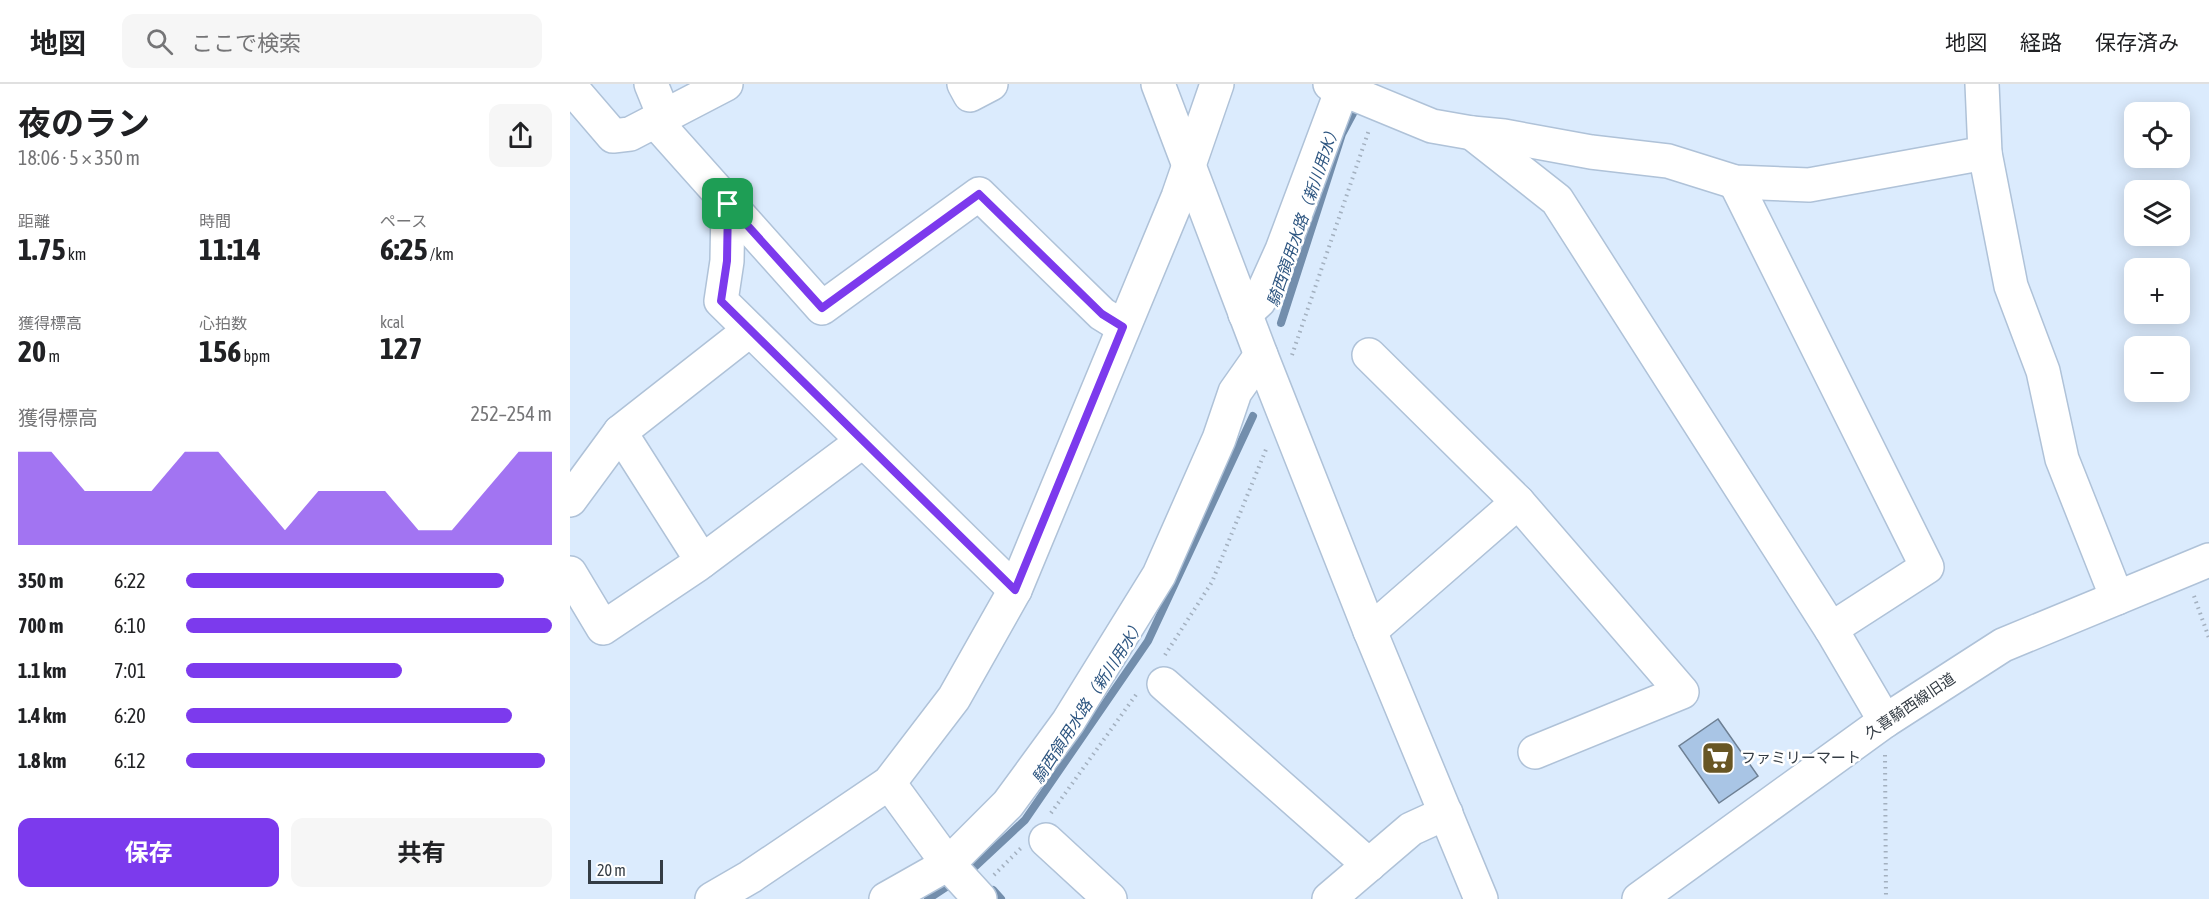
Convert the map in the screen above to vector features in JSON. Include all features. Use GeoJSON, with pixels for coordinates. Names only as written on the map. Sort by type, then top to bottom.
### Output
{"type":"FeatureCollection","features":[{"type":"Feature","properties":{"kind":"street"},"geometry":{"type":"LineString","coordinates":[[651,84],[660,119],[728,204],[822,308],[979,194],[1102,314],[1123,327]]}},
{"type":"Feature","properties":{"kind":"street"},"geometry":{"type":"LineString","coordinates":[[570,86],[613,136],[630,135],[726,84]]}},
{"type":"Feature","properties":{"kind":"street"},"geometry":{"type":"LineString","coordinates":[[964,84],[970,95],[991,84]]}},
{"type":"Feature","properties":{"kind":"street"},"geometry":{"type":"LineString","coordinates":[[1158,84],[1245,314],[1275,358],[1370,631],[1481,899]]}},
{"type":"Feature","properties":{"kind":"street"},"geometry":{"type":"LineString","coordinates":[[712,899],[750,877],[889,783],[954,698],[1015,590],[1178,197],[1217,84]]}},
{"type":"Feature","properties":{"kind":"street"},"geometry":{"type":"LineString","coordinates":[[1982,84],[1985,153],[2011,286],[2043,371],[2062,459],[2117,598]]}},
{"type":"Feature","properties":{"kind":"street"},"geometry":{"type":"LineString","coordinates":[[1245,314],[1259,301],[1282,250],[1338,86],[1371,114],[1591,152],[1668,161],[1735,182],[1809,185],[1985,153]]}},
{"type":"Feature","properties":{"kind":"street"},"geometry":{"type":"LineString","coordinates":[[1472,133],[1557,200],[1831,629],[1885,721]]}},
{"type":"Feature","properties":{"kind":"street"},"geometry":{"type":"LineString","coordinates":[[1735,182],[1927,567],[1831,629]]}},
{"type":"Feature","properties":{"kind":"street"},"geometry":{"type":"LineString","coordinates":[[728,204],[727,261],[721,301],[1015,590]]}},
{"type":"Feature","properties":{"kind":"street"},"geometry":{"type":"LineString","coordinates":[[570,500],[620,432],[750,330]]}},
{"type":"Feature","properties":{"kind":"street"},"geometry":{"type":"LineString","coordinates":[[1369,355],[1518,502],[1682,692],[1535,752]]}},
{"type":"Feature","properties":{"kind":"street"},"geometry":{"type":"LineString","coordinates":[[886,899],[948,864],[1008,804],[1068,722],[1159,575],[1219,439],[1235,392],[1275,358]]}},
{"type":"Feature","properties":{"kind":"street"},"geometry":{"type":"LineString","coordinates":[[620,432],[702,561]]}},
{"type":"Feature","properties":{"kind":"street"},"geometry":{"type":"LineString","coordinates":[[570,573],[603,628],[702,561],[863,441]]}},
{"type":"Feature","properties":{"kind":"street"},"geometry":{"type":"LineString","coordinates":[[1370,631],[1518,502]]}},
{"type":"Feature","properties":{"kind":"street","name":"久喜騎西線旧道"},"geometry":{"type":"LineString","coordinates":[[1639,899],[1885,721],[2003,645],[2197,565]]}},
{"type":"Feature","properties":{"kind":"street"},"geometry":{"type":"LineString","coordinates":[[1164,684],[1369,865]]}},
{"type":"Feature","properties":{"kind":"street"},"geometry":{"type":"LineString","coordinates":[[889,783],[948,864],[980,899]]}},
{"type":"Feature","properties":{"kind":"street"},"geometry":{"type":"LineString","coordinates":[[1329,899],[1411,829],[1446,813]]}},
{"type":"Feature","properties":{"kind":"street"},"geometry":{"type":"LineString","coordinates":[[1046,840],[1110,899]]}},
{"type":"Feature","properties":{"kind":"path"},"geometry":{"type":"LineString","coordinates":[[1275,358],[1296,347],[1371,114]]}},
{"type":"Feature","properties":{"kind":"path"},"geometry":{"type":"LineString","coordinates":[[2197,565],[2209,638]]}},
{"type":"Feature","properties":{"kind":"path"},"geometry":{"type":"LineString","coordinates":[[1885,721],[1886,899]]}},
{"type":"Feature","properties":{"kind":"building"},"geometry":{"type":"Polygon","coordinates":[[[1718,719],[1758,776],[1719,803],[1679,746],[1718,719]]]}},
{"type":"Feature","properties":{"kind":"waterway","name":"騎西領用水路（新川用水）"},"geometry":{"type":"LineString","coordinates":[[1281,323],[1342,134],[1358,104]]}},
{"type":"Feature","properties":{"kind":"waterway","name":"騎西領用水路（新川用水）"},"geometry":{"type":"LineString","coordinates":[[967,874],[1025,820],[1148,641],[1253,416]]}},
{"type":"Feature","properties":{"kind":"waterway","name":"騎西領用水路（新川用水）"},"geometry":{"type":"LineString","coordinates":[[928,899],[954,882]]}},
{"type":"Feature","properties":{"kind":"waterway"},"geometry":{"type":"LineString","coordinates":[[993,890],[1001,899]]}},
{"type":"Feature","properties":{"kind":"place","name":"ファミリーマート"},"geometry":{"type":"Point","coordinates":[1718,758]}},
{"type":"Feature","properties":{"kind":"route"},"geometry":{"type":"LineString","coordinates":[[979,194],[1102,314],[1123,327],[1015,590],[721,301],[727,261],[728,204],[822,308],[979,194]]}}]}
